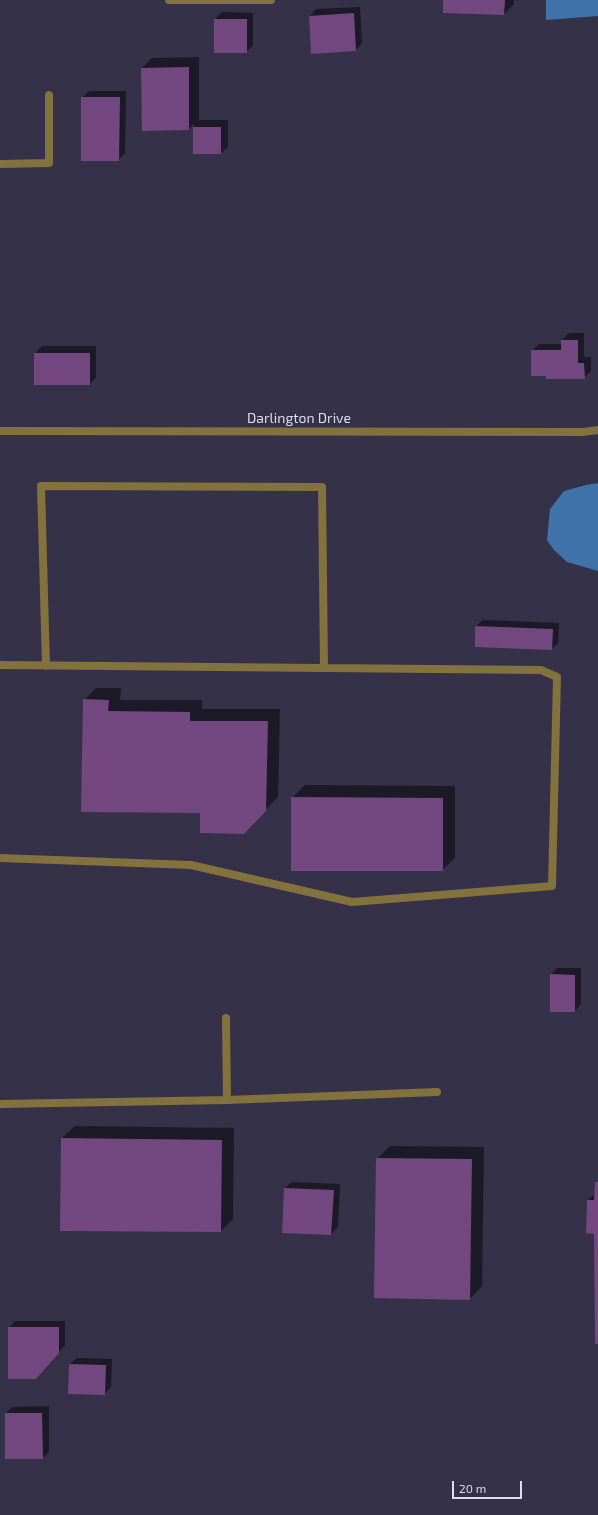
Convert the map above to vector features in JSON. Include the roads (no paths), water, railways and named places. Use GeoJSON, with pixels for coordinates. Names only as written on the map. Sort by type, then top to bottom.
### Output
{"type":"FeatureCollection","features":[{"type":"Feature","properties":{"kind":"street"},"geometry":{"type":"LineString","coordinates":[[169,0],[271,0]]}},
{"type":"Feature","properties":{"kind":"street"},"geometry":{"type":"LineString","coordinates":[[0,164],[49,163],[49,95]]}},
{"type":"Feature","properties":{"kind":"street","name":"Darlington Drive"},"geometry":{"type":"LineString","coordinates":[[0,431],[583,432],[598,430]]}},
{"type":"Feature","properties":{"kind":"street"},"geometry":{"type":"LineString","coordinates":[[46,666],[41,486],[322,487],[324,668]]}},
{"type":"Feature","properties":{"kind":"street"},"geometry":{"type":"LineString","coordinates":[[0,665],[541,670],[556,677],[552,886],[352,902],[191,865],[0,858]]}},
{"type":"Feature","properties":{"kind":"street"},"geometry":{"type":"LineString","coordinates":[[226,1018],[227,1100]]}},
{"type":"Feature","properties":{"kind":"street"},"geometry":{"type":"LineString","coordinates":[[0,1104],[227,1100],[437,1092]]}},
{"type":"Feature","properties":{"kind":"water"},"geometry":{"type":"Polygon","coordinates":[[[546,0],[598,0],[598,16],[546,20],[546,0]]]}},
{"type":"Feature","properties":{"kind":"water"},"geometry":{"type":"Polygon","coordinates":[[[598,483],[598,571],[567,562],[554,550],[547,540],[550,509],[564,491],[598,483]]]}}]}
